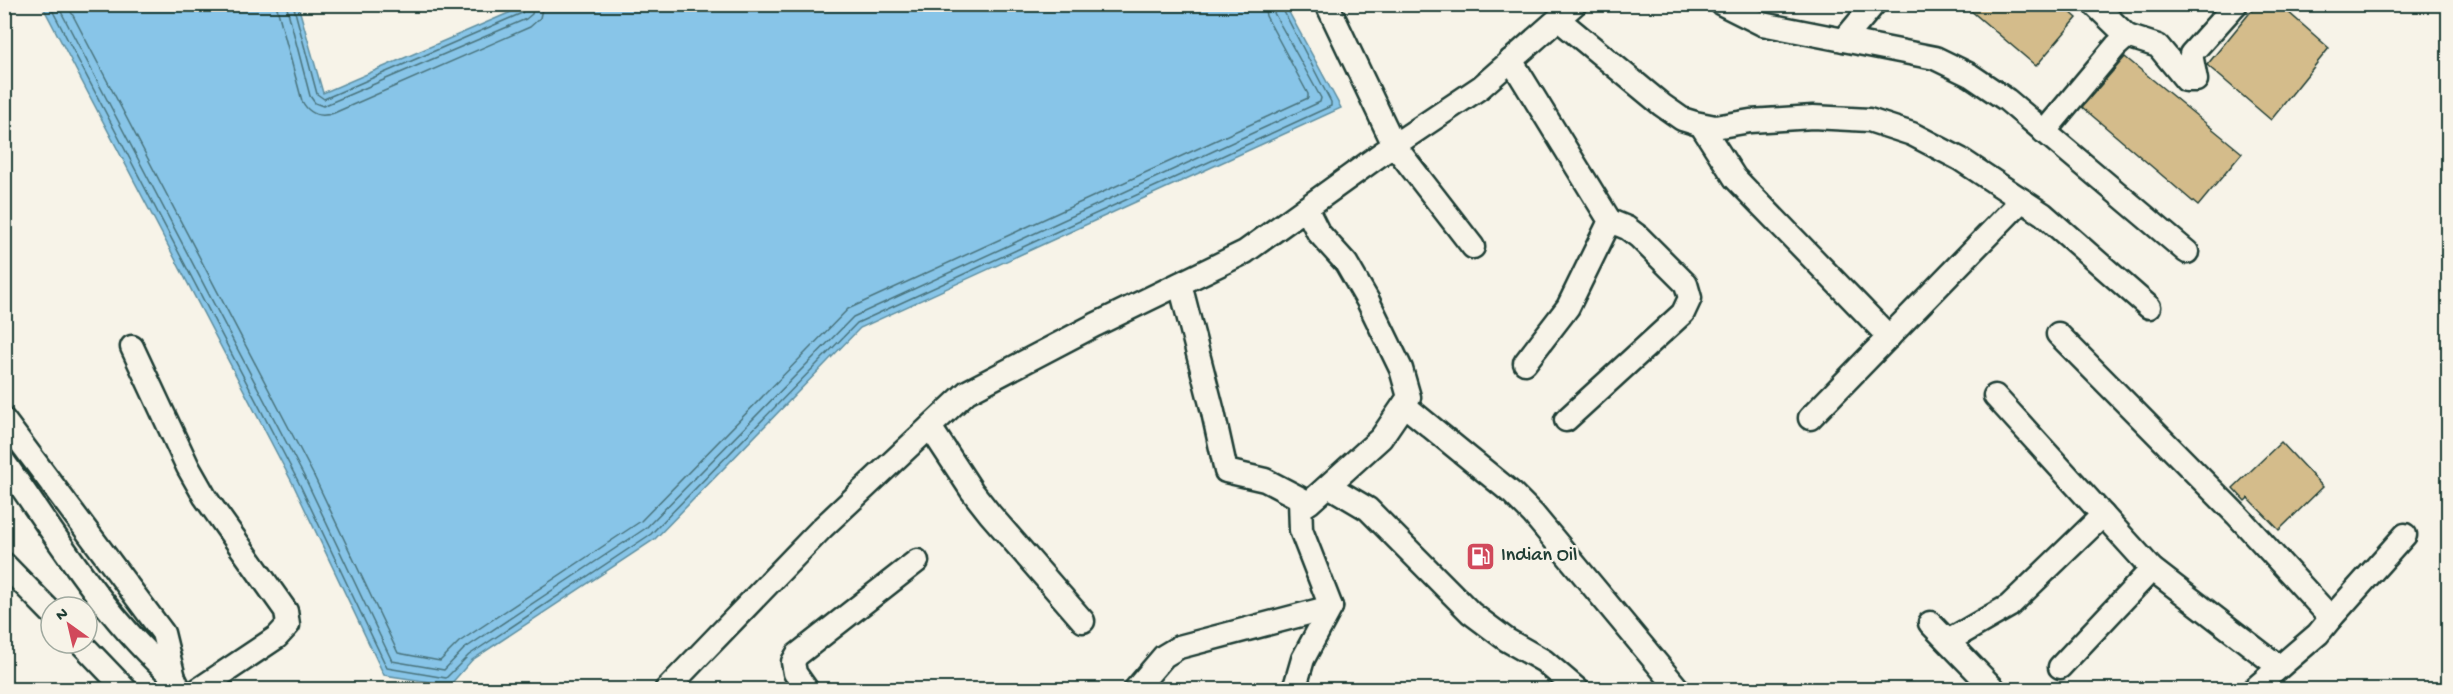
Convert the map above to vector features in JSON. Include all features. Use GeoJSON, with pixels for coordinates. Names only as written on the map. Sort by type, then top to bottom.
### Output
{"type":"FeatureCollection","features":[{"type":"Feature","properties":{"kind":"street"},"geometry":{"type":"LineString","coordinates":[[1327,4],[1394,145],[1473,247]]}},
{"type":"Feature","properties":{"kind":"street"},"geometry":{"type":"LineString","coordinates":[[1722,4],[1762,24],[1935,58],[1970,75],[2007,100],[2187,252]]}},
{"type":"Feature","properties":{"kind":"street"},"geometry":{"type":"LineString","coordinates":[[1844,40],[1874,4]]}},
{"type":"Feature","properties":{"kind":"street"},"geometry":{"type":"LineString","coordinates":[[2094,4],[2127,36],[2158,46],[2186,80],[2196,80],[2191,54],[2236,4]]}},
{"type":"Feature","properties":{"kind":"street"},"geometry":{"type":"LineString","coordinates":[[666,690],[822,528],[967,392],[1095,325],[1245,252],[1394,145],[1481,87],[1566,12],[1662,105],[1682,119],[1715,127],[1750,121],[1813,117],[1869,120],[1912,134],[1960,159],[2043,214],[2149,307]]}},
{"type":"Feature","properties":{"kind":"street"},"geometry":{"type":"LineString","coordinates":[[2044,132],[2115,46],[2127,36]]}},
{"type":"Feature","properties":{"kind":"street"},"geometry":{"type":"LineString","coordinates":[[1511,60],[1610,221],[1627,228],[1639,237],[1686,284],[1690,298],[1683,313],[1566,420]]}},
{"type":"Feature","properties":{"kind":"street"},"geometry":{"type":"LineString","coordinates":[[1701,125],[1735,178],[1889,337]]}},
{"type":"Feature","properties":{"kind":"street"},"geometry":{"type":"LineString","coordinates":[[1810,418],[2022,200]]}},
{"type":"Feature","properties":{"kind":"street"},"geometry":{"type":"LineString","coordinates":[[1180,284],[1226,471],[1265,480],[1309,503],[1381,438],[1409,397],[1401,369],[1368,301],[1346,263],[1318,231],[1306,208]]}},
{"type":"Feature","properties":{"kind":"street"},"geometry":{"type":"LineString","coordinates":[[1525,363],[1568,307],[1610,221]]}},
{"type":"Feature","properties":{"kind":"street"},"geometry":{"type":"LineString","coordinates":[[2058,334],[2237,515],[2331,618]]}},
{"type":"Feature","properties":{"kind":"street"},"geometry":{"type":"LineString","coordinates":[[132,347],[188,467],[205,497],[286,611],[288,625],[278,638],[198,690]]}},
{"type":"Feature","properties":{"kind":"street"},"geometry":{"type":"LineString","coordinates":[[1995,396],[2152,569],[2279,667]]}},
{"type":"Feature","properties":{"kind":"street"},"geometry":{"type":"LineString","coordinates":[[1404,405],[1513,494],[1533,514],[1679,690]]}},
{"type":"Feature","properties":{"kind":"street"},"geometry":{"type":"LineString","coordinates":[[4,420],[163,633],[177,684]]}},
{"type":"Feature","properties":{"kind":"street"},"geometry":{"type":"LineString","coordinates":[[930,427],[990,514],[1083,621]]}},
{"type":"Feature","properties":{"kind":"street"},"geometry":{"type":"LineString","coordinates":[[4,462],[103,603],[144,653],[177,684]]}},
{"type":"Feature","properties":{"kind":"street"},"geometry":{"type":"LineString","coordinates":[[1329,486],[1368,509],[1480,620],[1507,640],[1544,661],[1578,690]]}},
{"type":"Feature","properties":{"kind":"street"},"geometry":{"type":"LineString","coordinates":[[1300,499],[1301,530],[1331,607]]}},
{"type":"Feature","properties":{"kind":"street"},"geometry":{"type":"LineString","coordinates":[[1948,641],[2009,606],[2103,515]]}},
{"type":"Feature","properties":{"kind":"street"},"geometry":{"type":"LineString","coordinates":[[2253,690],[2318,634],[2405,535]]}},
{"type":"Feature","properties":{"kind":"street"},"geometry":{"type":"LineString","coordinates":[[807,690],[795,673],[793,662],[797,655],[917,561]]}},
{"type":"Feature","properties":{"kind":"street"},"geometry":{"type":"LineString","coordinates":[[4,564],[39,600]]}},
{"type":"Feature","properties":{"kind":"street"},"geometry":{"type":"LineString","coordinates":[[2060,667],[2152,569]]}},
{"type":"Feature","properties":{"kind":"street"},"geometry":{"type":"LineString","coordinates":[[1135,690],[1164,656],[1179,647],[1331,607]]}},
{"type":"Feature","properties":{"kind":"street"},"geometry":{"type":"LineString","coordinates":[[1294,690],[1303,658],[1331,607]]}},
{"type":"Feature","properties":{"kind":"street"},"geometry":{"type":"LineString","coordinates":[[1930,623],[1995,690]]}},
{"type":"Feature","properties":{"kind":"street"},"geometry":{"type":"LineString","coordinates":[[92,655],[126,690]]}},
{"type":"Feature","properties":{"kind":"water"},"geometry":{"type":"Polygon","coordinates":[[[42,5],[298,5],[323,93],[527,5],[1285,5],[1341,108],[860,328],[655,539],[472,660],[450,685],[384,675],[294,486],[42,5]]]}},
{"type":"Feature","properties":{"kind":"building"},"geometry":{"type":"Polygon","coordinates":[[[1963,4],[2061,4],[2077,18],[2036,66],[1963,4]]]}},
{"type":"Feature","properties":{"kind":"building"},"geometry":{"type":"Polygon","coordinates":[[[2257,4],[2279,4],[2329,48],[2271,120],[2207,65],[2257,4]]]}},
{"type":"Feature","properties":{"kind":"building"},"geometry":{"type":"Polygon","coordinates":[[[2125,57],[2242,153],[2198,206],[2082,107],[2125,57]]]}},
{"type":"Feature","properties":{"kind":"building"},"geometry":{"type":"Polygon","coordinates":[[[2281,442],[2323,487],[2279,530],[2248,498],[2245,501],[2233,488],[2281,442]]]}},
{"type":"Feature","properties":{"kind":"place","name":"Indian Oil"},"geometry":{"type":"Point","coordinates":[1480,556]}}]}
